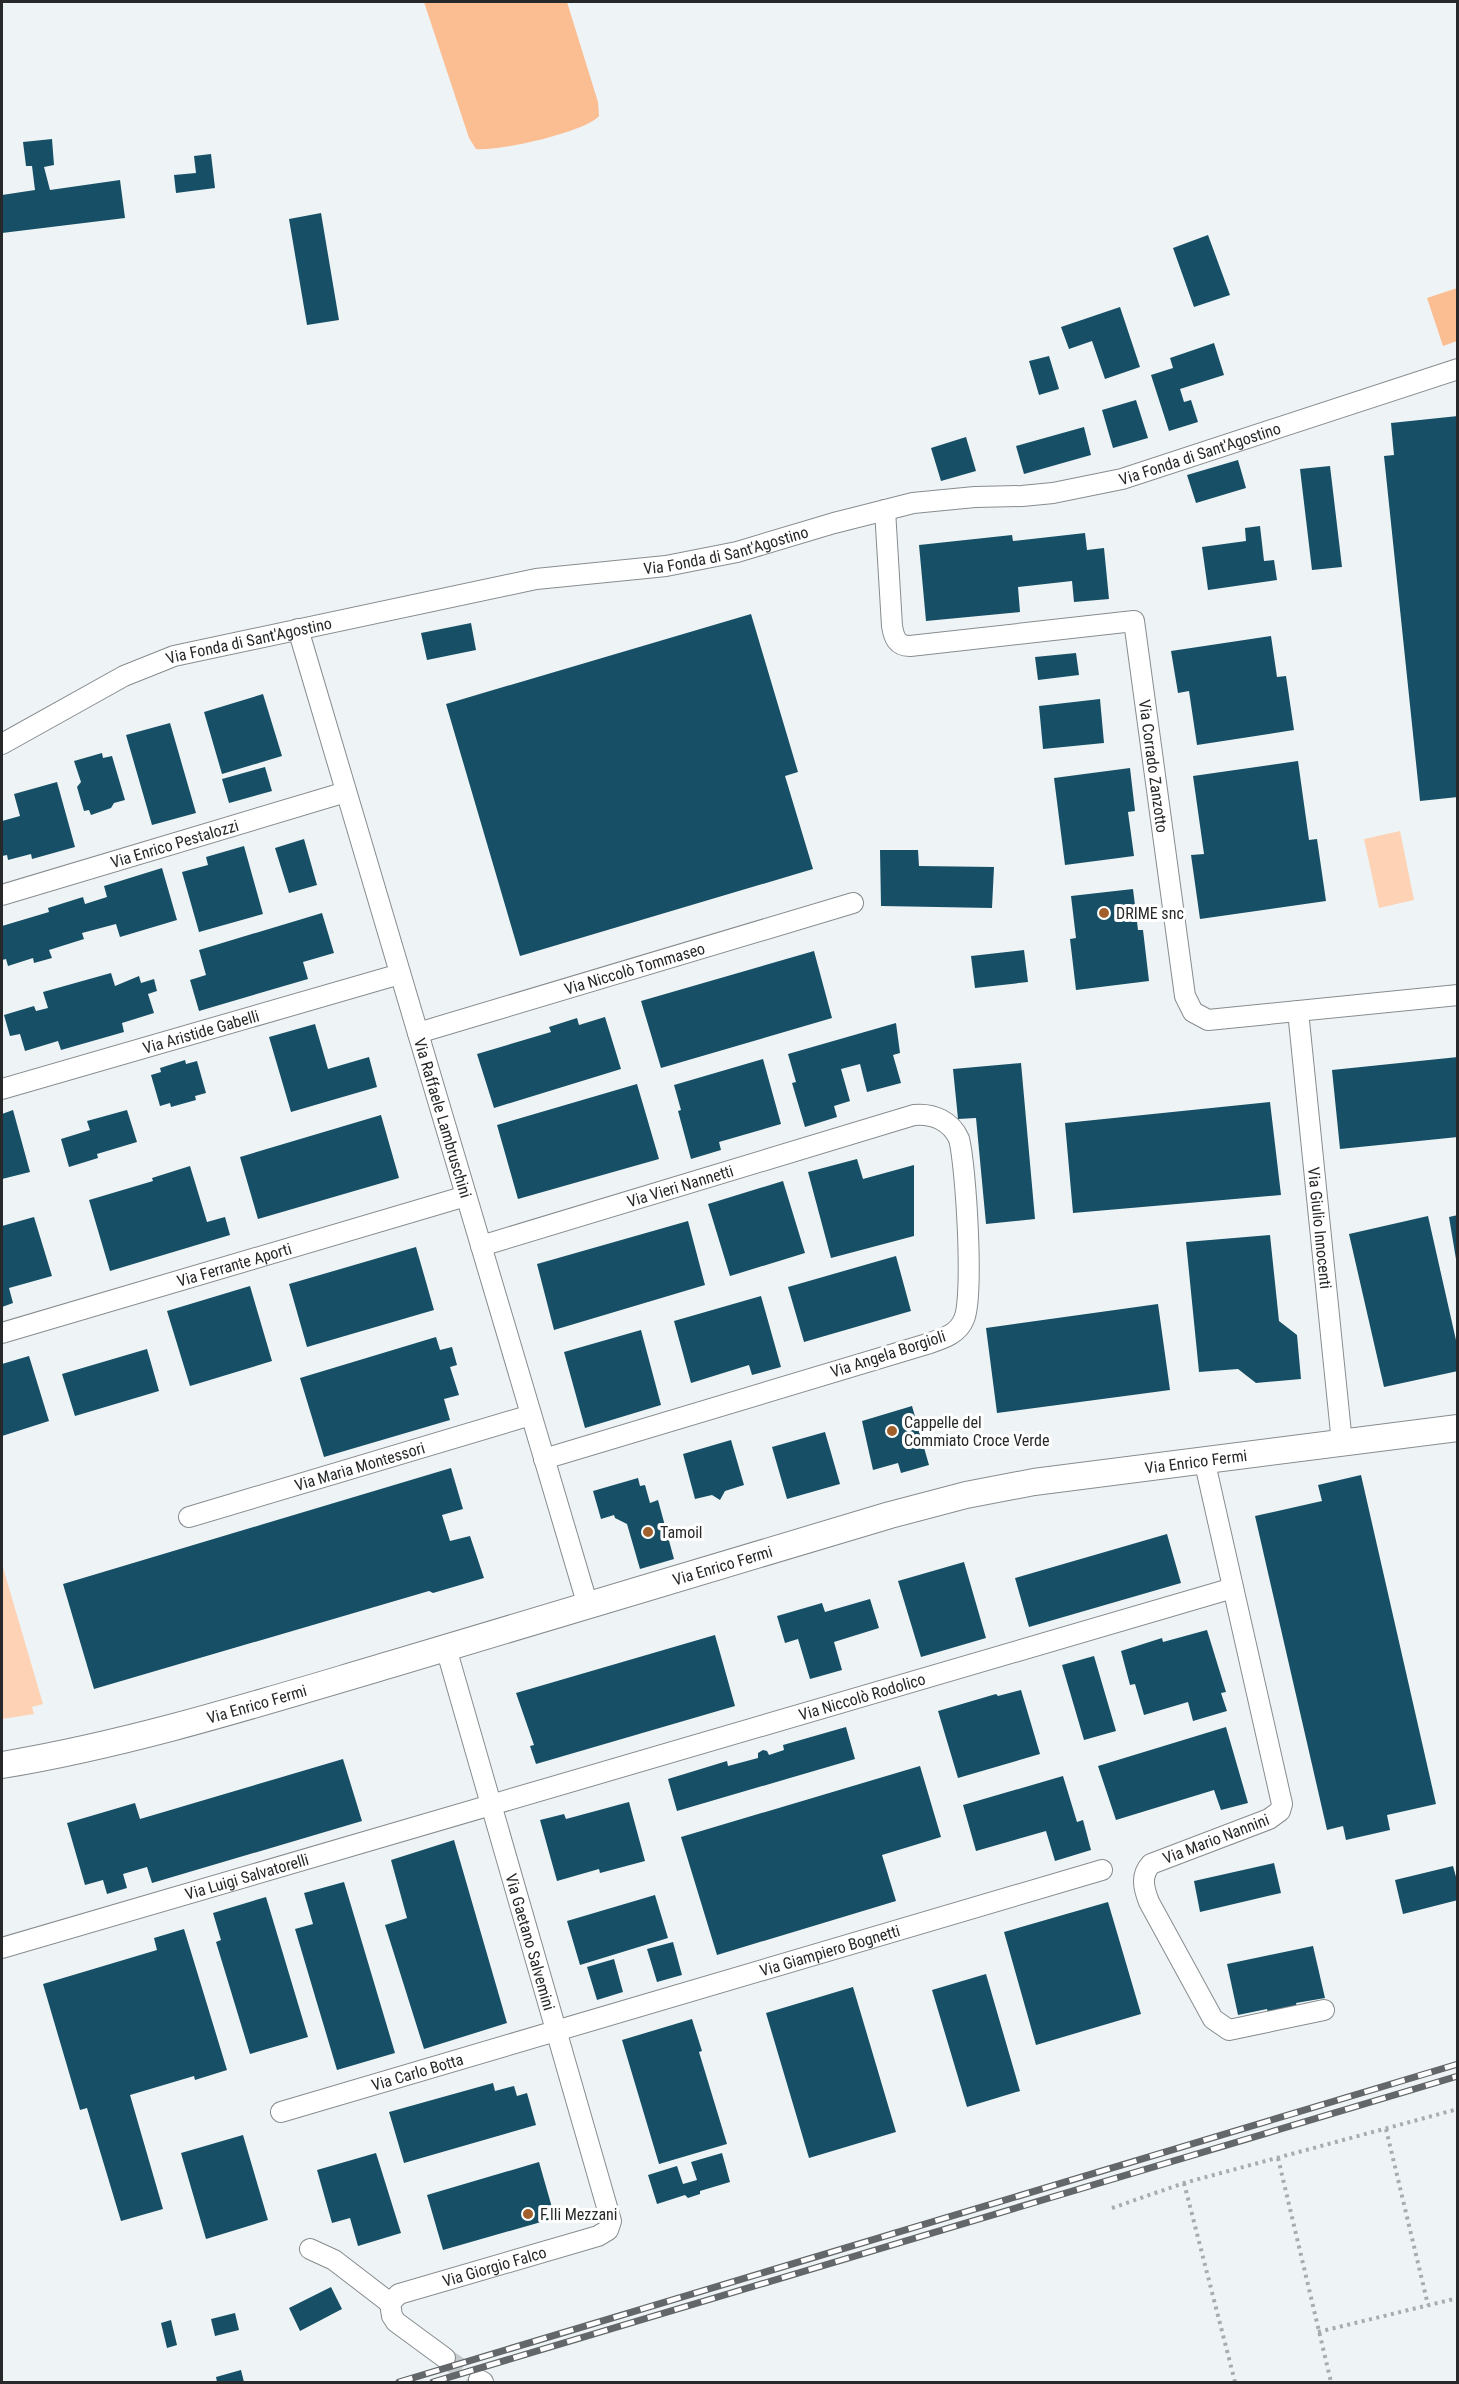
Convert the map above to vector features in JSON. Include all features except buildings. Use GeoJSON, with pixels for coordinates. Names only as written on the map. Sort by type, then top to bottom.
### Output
{"type":"FeatureCollection","features":[{"type":"Feature","properties":{"kind":"street","name":"Via Fonda di Sant'Agostino"},"geometry":{"type":"LineString","coordinates":[[2,744],[124,676],[156,661],[536,579],[666,566],[737,552],[885,510],[944,499],[1053,493],[1122,479],[1458,369]]}},
{"type":"Feature","properties":{"kind":"street","name":"Via Corrado Zanzotto"},"geometry":{"type":"LineString","coordinates":[[885,510],[892,626],[896,640],[902,645],[922,645],[1134,621],[1188,1006],[1193,1012],[1208,1020],[1458,995]]}},
{"type":"Feature","properties":{"kind":"street","name":"Via Raffaele Lambruschini"},"geometry":{"type":"LineString","coordinates":[[298,629],[588,1606]]}},
{"type":"Feature","properties":{"kind":"street","name":"Via Enrico Pestalozzi"},"geometry":{"type":"LineString","coordinates":[[2,895],[346,792]]}},
{"type":"Feature","properties":{"kind":"street","name":"Via Niccolò Tommaseo"},"geometry":{"type":"LineString","coordinates":[[418,1033],[853,903]]}},
{"type":"Feature","properties":{"kind":"street","name":"Via Aristide Gabelli"},"geometry":{"type":"LineString","coordinates":[[2,1089],[400,974]]}},
{"type":"Feature","properties":{"kind":"street","name":"Via Giulio Innocenti"},"geometry":{"type":"LineString","coordinates":[[1298,1011],[1342,1443]]}},
{"type":"Feature","properties":{"kind":"street","name":"Via Angela Borgioli"},"geometry":{"type":"LineString","coordinates":[[544,1459],[953,1334],[959,1328],[967,1311],[969,1287],[959,1139],[950,1125],[930,1116],[914,1115],[879,1125]]}},
{"type":"Feature","properties":{"kind":"street","name":"Via Vieri Nannetti"},"geometry":{"type":"LineString","coordinates":[[481,1246],[879,1125]]}},
{"type":"Feature","properties":{"kind":"street","name":"Via Ferrante Aporti"},"geometry":{"type":"LineString","coordinates":[[2,1332],[466,1196]]}},
{"type":"Feature","properties":{"kind":"street","name":"Via Maria Montessori"},"geometry":{"type":"LineString","coordinates":[[189,1516],[531,1415]]}},
{"type":"Feature","properties":{"kind":"street","name":"Via Enrico Fermi"},"geometry":{"type":"LineString","coordinates":[[2,1765],[60,1756],[120,1742],[446,1648],[899,1512],[966,1495],[1034,1482],[1458,1428]]}},
{"type":"Feature","properties":{"kind":"street","name":"Via Mario Nannini"},"geometry":{"type":"LineString","coordinates":[[1204,1459],[1280,1793],[1280,1811],[1269,1819],[1150,1864],[1144,1874],[1145,1889],[1213,2019],[1229,2030],[1323,2010]]}},
{"type":"Feature","properties":{"kind":"street","name":"Via Niccolò Rodolico"},"geometry":{"type":"LineString","coordinates":[[491,1804],[1233,1588]]}},
{"type":"Feature","properties":{"kind":"street","name":"Via Gaetano Salvemini"},"geometry":{"type":"LineString","coordinates":[[446,1648],[610,2216],[610,2226],[604,2233]]}},
{"type":"Feature","properties":{"kind":"street","name":"Via Luigi Salvatorelli"},"geometry":{"type":"LineString","coordinates":[[3,1948],[491,1804]]}},
{"type":"Feature","properties":{"kind":"street","name":"Via Giampiero Bognetti"},"geometry":{"type":"LineString","coordinates":[[556,2032],[1102,1870]]}},
{"type":"Feature","properties":{"kind":"street","name":"Via Carlo Botta"},"geometry":{"type":"LineString","coordinates":[[280,2112],[556,2032]]}},
{"type":"Feature","properties":{"kind":"street","name":"Via Giorgio Falco"},"geometry":{"type":"LineString","coordinates":[[390,2303],[399,2294],[604,2233]]}},
{"type":"Feature","properties":{"kind":"street"},"geometry":{"type":"LineString","coordinates":[[310,2250],[334,2260],[390,2303],[392,2316],[396,2322],[445,2358]]}},
{"type":"Feature","properties":{"kind":"path"},"geometry":{"type":"LineString","coordinates":[[1112,2208],[1184,2183],[1458,2109]]}},
{"type":"Feature","properties":{"kind":"path"},"geometry":{"type":"LineString","coordinates":[[1386,2129],[1428,2305]]}},
{"type":"Feature","properties":{"kind":"path"},"geometry":{"type":"LineString","coordinates":[[1278,2158],[1330,2382]]}},
{"type":"Feature","properties":{"kind":"path"},"geometry":{"type":"LineString","coordinates":[[1184,2183],[1235,2382]]}},
{"type":"Feature","properties":{"kind":"path"},"geometry":{"type":"LineString","coordinates":[[1318,2332],[1458,2298]]}},
{"type":"Feature","properties":{"kind":"shaded area"},"geometry":{"type":"Polygon","coordinates":[[[424,2],[567,2],[598,102],[599,116],[577,128],[540,140],[476,149],[469,138],[424,2]]]}},
{"type":"Feature","properties":{"kind":"shaded area"},"geometry":{"type":"Polygon","coordinates":[[[1457,288],[1457,341],[1443,346],[1427,298],[1457,288]]]}},
{"type":"Feature","properties":{"kind":"shaded area"},"geometry":{"type":"Polygon","coordinates":[[[1400,831],[1414,900],[1379,908],[1364,839],[1400,831]]]}},
{"type":"Feature","properties":{"kind":"shaded area"},"geometry":{"type":"Polygon","coordinates":[[[2,1564],[43,1704],[32,1707],[34,1714],[2,1719],[2,1564]]]}},
{"type":"Feature","properties":{"kind":"tunnel"},"geometry":{"type":"LineString","coordinates":[[445,2358],[479,2380]]}},
{"type":"Feature","properties":{"kind":"railway"},"geometry":{"type":"LineString","coordinates":[[399,2382],[1458,2064]]}},
{"type":"Feature","properties":{"kind":"railway"},"geometry":{"type":"LineString","coordinates":[[433,2382],[1458,2076]]}},
{"type":"Feature","properties":{"kind":"place","name":"DRIME snc"},"geometry":{"type":"Point","coordinates":[1104,913]}},
{"type":"Feature","properties":{"kind":"place","name":"Cappelle del Commiato Croce Verde"},"geometry":{"type":"Point","coordinates":[892,1431]}},
{"type":"Feature","properties":{"kind":"place","name":"Tamoil"},"geometry":{"type":"Point","coordinates":[648,1532]}},
{"type":"Feature","properties":{"kind":"place","name":"F.lli Mezzani"},"geometry":{"type":"Point","coordinates":[528,2214]}}]}
